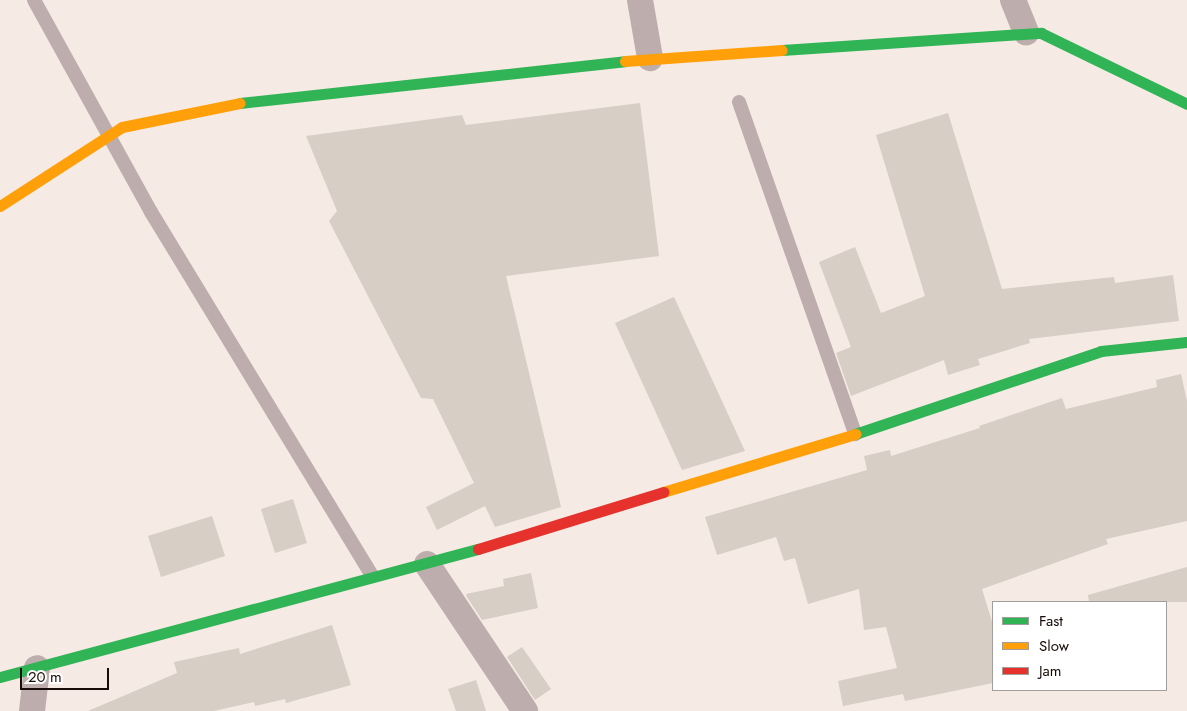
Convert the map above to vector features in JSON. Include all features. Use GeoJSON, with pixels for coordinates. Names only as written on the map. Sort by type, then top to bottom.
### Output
{"type":"FeatureCollection","features":[{"type":"Feature","properties":{"kind":"main road"},"geometry":{"type":"LineString","coordinates":[[0,206],[122,127],[262,98],[496,77],[650,58],[1026,33],[1055,38],[1187,104]]}},
{"type":"Feature","properties":{"kind":"main road"},"geometry":{"type":"LineString","coordinates":[[0,677],[372,576],[426,564],[855,434],[1101,351],[1187,342]]}},
{"type":"Feature","properties":{"kind":"street"},"geometry":{"type":"LineString","coordinates":[[640,0],[650,58]]}},
{"type":"Feature","properties":{"kind":"street"},"geometry":{"type":"LineString","coordinates":[[1012,0],[1026,33]]}},
{"type":"Feature","properties":{"kind":"street"},"geometry":{"type":"LineString","coordinates":[[426,564],[525,711]]}},
{"type":"Feature","properties":{"kind":"street"},"geometry":{"type":"LineString","coordinates":[[32,711],[37,668]]}},
{"type":"Feature","properties":{"kind":"lane"},"geometry":{"type":"LineString","coordinates":[[34,0],[110,134],[151,212],[372,576]]}},
{"type":"Feature","properties":{"kind":"lane"},"geometry":{"type":"LineString","coordinates":[[739,102],[855,434]]}},
{"type":"Feature","properties":{"kind":"building"},"geometry":{"type":"Polygon","coordinates":[[[640,103],[659,256],[506,276],[561,507],[495,527],[485,506],[437,530],[426,507],[474,483],[433,399],[421,398],[329,221],[337,211],[306,136],[462,115],[466,125],[640,103]]]}},
{"type":"Feature","properties":{"kind":"building"},"geometry":{"type":"Polygon","coordinates":[[[948,113],[1002,289],[1114,277],[1115,283],[1173,275],[1179,321],[1029,339],[1030,343],[978,359],[980,365],[948,375],[944,360],[851,396],[836,353],[851,347],[819,262],[855,247],[881,313],[925,296],[876,135],[948,113]]]}},
{"type":"Feature","properties":{"kind":"building"},"geometry":{"type":"Polygon","coordinates":[[[674,297],[745,451],[682,470],[615,323],[674,297]]]}},
{"type":"Feature","properties":{"kind":"building"},"geometry":{"type":"Polygon","coordinates":[[[1181,374],[1187,401],[1187,521],[1106,539],[1108,544],[982,589],[992,622],[992,683],[905,701],[903,694],[843,706],[838,681],[897,668],[886,627],[864,630],[859,589],[808,604],[795,558],[784,561],[776,537],[717,555],[705,517],[867,470],[864,456],[890,450],[891,456],[980,428],[979,426],[1062,398],[1066,409],[1157,387],[1156,380],[1181,374]]]}},
{"type":"Feature","properties":{"kind":"building"},"geometry":{"type":"Polygon","coordinates":[[[293,499],[307,543],[275,553],[261,509],[293,499]]]}},
{"type":"Feature","properties":{"kind":"building"},"geometry":{"type":"Polygon","coordinates":[[[212,516],[225,556],[161,577],[148,536],[212,516]]]}},
{"type":"Feature","properties":{"kind":"building"},"geometry":{"type":"Polygon","coordinates":[[[1187,567],[1187,602],[1089,601],[1088,595],[1187,567]]]}},
{"type":"Feature","properties":{"kind":"building"},"geometry":{"type":"Polygon","coordinates":[[[531,573],[538,608],[482,620],[467,597],[466,594],[504,586],[503,579],[531,573]]]}},
{"type":"Feature","properties":{"kind":"building"},"geometry":{"type":"Polygon","coordinates":[[[332,625],[351,685],[286,703],[285,699],[255,706],[254,702],[214,711],[88,711],[177,673],[174,662],[239,648],[240,654],[332,625]]]}},
{"type":"Feature","properties":{"kind":"building"},"geometry":{"type":"Polygon","coordinates":[[[522,647],[551,689],[535,700],[507,657],[522,647]]]}},
{"type":"Feature","properties":{"kind":"building"},"geometry":{"type":"Polygon","coordinates":[[[476,680],[486,711],[456,711],[448,689],[476,680]]]}},
{"type":"Feature","properties":{"kind":"traffic: fast"},"geometry":{"type":"LineString","coordinates":[[782,50],[1041,33],[1187,104]]}},
{"type":"Feature","properties":{"kind":"traffic: fast"},"geometry":{"type":"LineString","coordinates":[[240,103],[625,61]]}},
{"type":"Feature","properties":{"kind":"traffic: fast"},"geometry":{"type":"LineString","coordinates":[[855,434],[1101,351],[1187,342]]}},
{"type":"Feature","properties":{"kind":"traffic: fast"},"geometry":{"type":"LineString","coordinates":[[0,677],[478,549]]}},
{"type":"Feature","properties":{"kind":"traffic: slow"},"geometry":{"type":"LineString","coordinates":[[625,61],[782,50]]}},
{"type":"Feature","properties":{"kind":"traffic: slow"},"geometry":{"type":"LineString","coordinates":[[0,206],[122,127],[240,103]]}},
{"type":"Feature","properties":{"kind":"traffic: slow"},"geometry":{"type":"LineString","coordinates":[[663,492],[855,434]]}},
{"type":"Feature","properties":{"kind":"traffic: jam"},"geometry":{"type":"LineString","coordinates":[[478,549],[663,492]]}}]}
